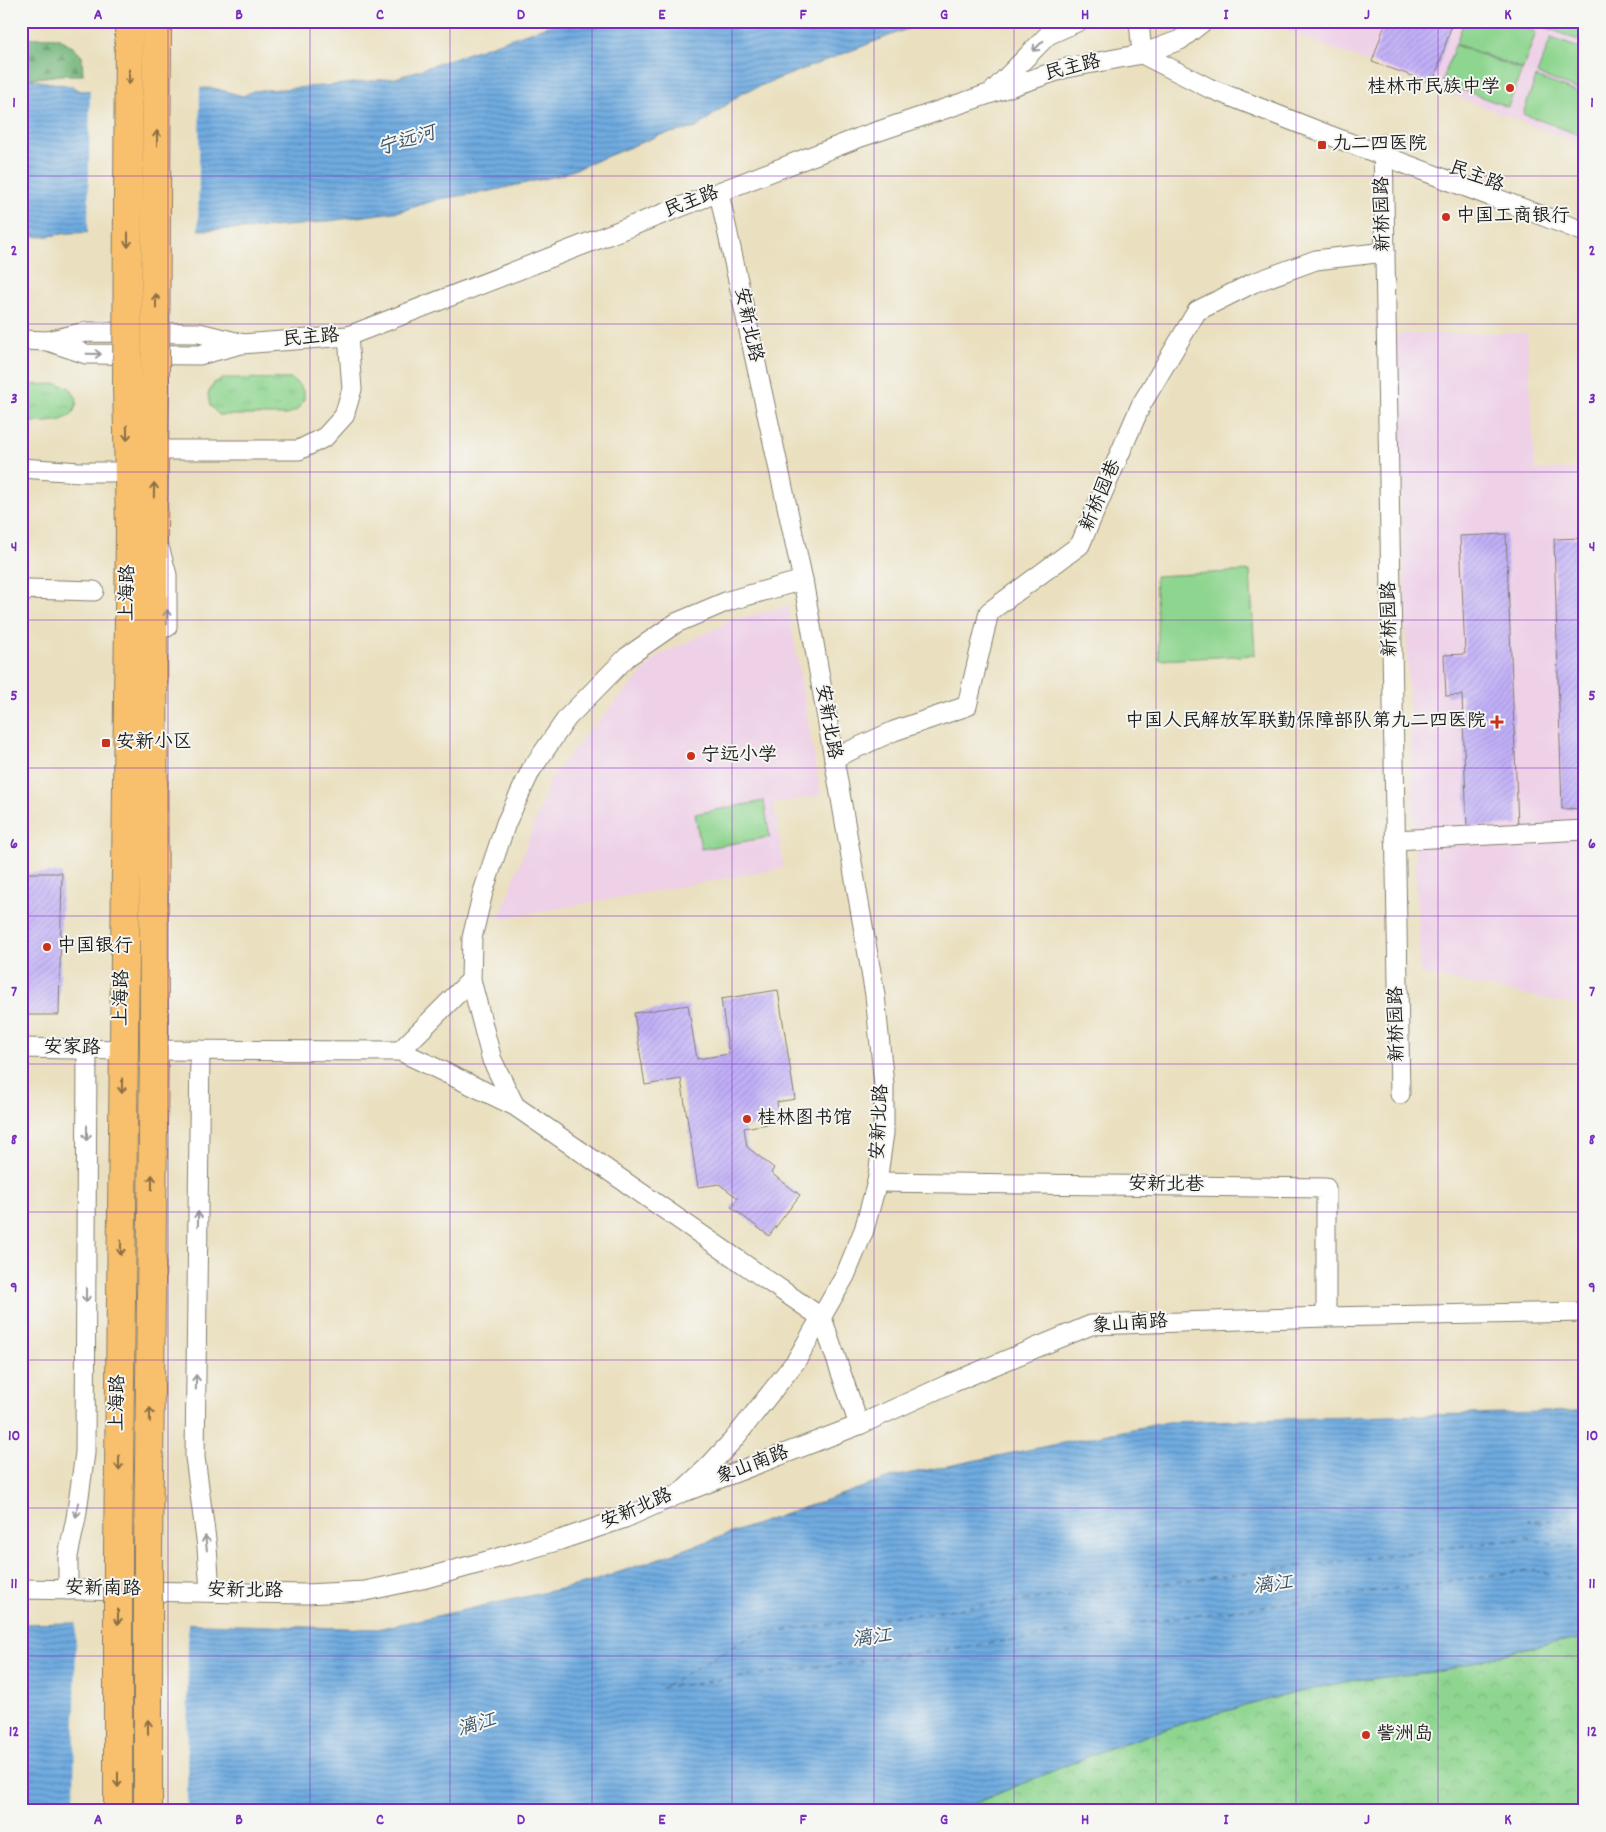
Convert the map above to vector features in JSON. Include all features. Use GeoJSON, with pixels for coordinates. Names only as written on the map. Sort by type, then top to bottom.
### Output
{"type":"FeatureCollection","features":[{"type":"Feature","properties":{"kind":"highway","name":"上海路"},"geometry":{"type":"LineString","coordinates":[[129,25],[128,472],[142,530],[154,1050],[148,1551],[148,1811]]}},
{"type":"Feature","properties":{"kind":"highway"},"geometry":{"type":"LineString","coordinates":[[142,530],[154,450],[157,25]]}},
{"type":"Feature","properties":{"kind":"highway","name":"上海路"},"geometry":{"type":"LineString","coordinates":[[118,1811],[118,1551],[123,1050],[142,530]]}},
{"type":"Feature","properties":{"kind":"street"},"geometry":{"type":"LineString","coordinates":[[990,94],[1048,35],[1079,21]]}},
{"type":"Feature","properties":{"kind":"street"},"geometry":{"type":"LineString","coordinates":[[1139,21],[1142,54],[1180,40],[1204,21]]}},
{"type":"Feature","properties":{"kind":"street","name":"民主路"},"geometry":{"type":"LineString","coordinates":[[21,340],[48,341],[85,332],[199,333],[241,344],[348,336],[861,137],[1066,68],[1142,54],[1209,88],[1585,219]]}},
{"type":"Feature","properties":{"kind":"street","name":"民主路"},"geometry":{"type":"LineString","coordinates":[[1383,150],[1585,232]]}},
{"type":"Feature","properties":{"kind":"street","name":"新桥园路"},"geometry":{"type":"LineString","coordinates":[[1383,150],[1400,1094]]}},
{"type":"Feature","properties":{"kind":"street","name":"安新北路"},"geometry":{"type":"LineString","coordinates":[[184,1591],[306,1594],[365,1591],[422,1579],[560,1540],[625,1518],[679,1494],[709,1466],[752,1417],[796,1361],[846,1276],[864,1230],[877,1182],[884,1133],[884,1085],[875,995],[802,580],[719,193]]}},
{"type":"Feature","properties":{"kind":"street","name":"新桥园巷"},"geometry":{"type":"LineString","coordinates":[[834,758],[894,731],[967,706],[989,612],[1080,545],[1141,405],[1197,311],[1253,283],[1316,260],[1385,252]]}},
{"type":"Feature","properties":{"kind":"street"},"geometry":{"type":"LineString","coordinates":[[154,450],[299,450],[325,437],[344,416],[352,389],[348,336]]}},
{"type":"Feature","properties":{"kind":"street"},"geometry":{"type":"LineString","coordinates":[[21,468],[80,472],[128,472]]}},
{"type":"Feature","properties":{"kind":"street"},"geometry":{"type":"LineString","coordinates":[[515,1106],[492,1060],[471,980],[472,938],[483,892],[506,823],[531,770],[566,718],[627,657],[676,624],[728,601],[802,580]]}},
{"type":"Feature","properties":{"kind":"street"},"geometry":{"type":"LineString","coordinates":[[21,595],[28,589],[94,591]]}},
{"type":"Feature","properties":{"kind":"street"},"geometry":{"type":"LineString","coordinates":[[1395,840],[1585,830]]}},
{"type":"Feature","properties":{"kind":"street"},"geometry":{"type":"LineString","coordinates":[[400,1051],[471,980]]}},
{"type":"Feature","properties":{"kind":"street","name":"安家路"},"geometry":{"type":"LineString","coordinates":[[21,1048],[123,1050]]}},
{"type":"Feature","properties":{"kind":"street"},"geometry":{"type":"LineString","coordinates":[[68,1590],[68,1556],[85,1453],[87,1049]]}},
{"type":"Feature","properties":{"kind":"street"},"geometry":{"type":"LineString","coordinates":[[154,1050],[400,1051],[515,1106],[822,1318],[859,1425]]}},
{"type":"Feature","properties":{"kind":"street"},"geometry":{"type":"LineString","coordinates":[[200,1050],[194,1457],[207,1547],[210,1592]]}},
{"type":"Feature","properties":{"kind":"street","name":"安新北巷"},"geometry":{"type":"LineString","coordinates":[[877,1182],[1326,1188],[1326,1316]]}},
{"type":"Feature","properties":{"kind":"street","name":"象山南路"},"geometry":{"type":"LineString","coordinates":[[679,1494],[859,1425],[950,1384],[1091,1325],[1326,1316],[1585,1312]]}},
{"type":"Feature","properties":{"kind":"street","name":"安新南路"},"geometry":{"type":"LineString","coordinates":[[21,1589],[184,1591]]}},
{"type":"Feature","properties":{"kind":"shaded area","name":"桂林市民族中学"},"geometry":{"type":"Polygon","coordinates":[[[1300,21],[1585,21],[1585,146],[1286,31],[1300,21]]]}},
{"type":"Feature","properties":{"kind":"shaded area","name":"中国人民解放军联勤保障部队第九二四医院"},"geometry":{"type":"Polygon","coordinates":[[[1527,333],[1535,470],[1585,468],[1585,1007],[1420,974],[1394,334],[1527,333]]]}},
{"type":"Feature","properties":{"kind":"shaded area","name":"宁远小学"},"geometry":{"type":"Polygon","coordinates":[[[788,606],[821,796],[774,803],[784,868],[499,919],[551,778],[586,734],[658,656],[733,620],[788,606]]]}},
{"type":"Feature","properties":{"kind":"green space"},"geometry":{"type":"Polygon","coordinates":[[[1464,21],[1507,21],[1536,32],[1523,69],[1456,44],[1464,21]]]}},
{"type":"Feature","properties":{"kind":"green space"},"geometry":{"type":"Polygon","coordinates":[[[1530,21],[1585,21],[1585,43],[1530,21]]]}},
{"type":"Feature","properties":{"kind":"green space"},"geometry":{"type":"Polygon","coordinates":[[[21,34],[35,38],[56,38],[67,43],[82,56],[83,75],[61,75],[29,79],[21,77],[21,34]]]}},
{"type":"Feature","properties":{"kind":"green space"},"geometry":{"type":"Polygon","coordinates":[[[1551,38],[1585,50],[1585,92],[1537,74],[1551,38]]]}},
{"type":"Feature","properties":{"kind":"green space"},"geometry":{"type":"Polygon","coordinates":[[[1455,45],[1522,70],[1508,107],[1442,82],[1455,45]]]}},
{"type":"Feature","properties":{"kind":"green space"},"geometry":{"type":"Polygon","coordinates":[[[1536,77],[1585,95],[1585,137],[1523,114],[1536,77]]]}},
{"type":"Feature","properties":{"kind":"green space"},"geometry":{"type":"Polygon","coordinates":[[[225,378],[292,379],[301,387],[304,399],[297,410],[286,415],[219,415],[210,406],[208,394],[214,383],[225,378]]]}},
{"type":"Feature","properties":{"kind":"green space"},"geometry":{"type":"Polygon","coordinates":[[[58,384],[70,388],[77,399],[71,415],[56,421],[21,422],[21,385],[58,384]]]}},
{"type":"Feature","properties":{"kind":"green space"},"geometry":{"type":"Polygon","coordinates":[[[1250,571],[1255,655],[1159,660],[1155,576],[1250,571]]]}},
{"type":"Feature","properties":{"kind":"green space"},"geometry":{"type":"Polygon","coordinates":[[[764,801],[770,837],[701,849],[695,814],[764,801]]]}},
{"type":"Feature","properties":{"kind":"green space","name":"訾洲岛"},"geometry":{"type":"Polygon","coordinates":[[[1585,1637],[1585,1811],[956,1811],[1101,1751],[1193,1720],[1278,1697],[1349,1681],[1441,1671],[1530,1647],[1585,1637]]]}},
{"type":"Feature","properties":{"kind":"water","name":"宁远河"},"geometry":{"type":"Polygon","coordinates":[[[562,21],[931,21],[742,93],[696,128],[660,135],[561,175],[491,191],[439,199],[401,211],[300,225],[241,229],[69,233],[42,237],[21,235],[21,78],[71,86],[80,91],[213,88],[243,96],[253,91],[396,78],[562,21]]]}},
{"type":"Feature","properties":{"kind":"water","name":"漓江"},"geometry":{"type":"Polygon","coordinates":[[[1585,1409],[1585,1637],[1530,1647],[1441,1671],[1349,1681],[1278,1697],[1193,1720],[1101,1751],[956,1811],[21,1811],[21,1624],[131,1622],[377,1629],[588,1583],[892,1477],[1168,1422],[1577,1411],[1585,1409]]]}},
{"type":"Feature","properties":{"kind":"pier"},"geometry":{"type":"Polygon","coordinates":[[[200,85],[198,232],[88,235],[90,88],[200,85]]]}},
{"type":"Feature","properties":{"kind":"pier"},"geometry":{"type":"Polygon","coordinates":[[[76,1620],[188,1621],[187,1811],[74,1811],[76,1620]]]}},
{"type":"Feature","properties":{"kind":"building"},"geometry":{"type":"Polygon","coordinates":[[[1386,21],[1453,21],[1433,83],[1372,62],[1386,21]]]}},
{"type":"Feature","properties":{"kind":"building"},"geometry":{"type":"Polygon","coordinates":[[[1506,534],[1518,825],[1467,827],[1462,695],[1446,696],[1444,655],[1465,654],[1460,536],[1506,534]]]}},
{"type":"Feature","properties":{"kind":"building"},"geometry":{"type":"Polygon","coordinates":[[[1585,538],[1585,808],[1562,809],[1554,539],[1585,538]]]}},
{"type":"Feature","properties":{"kind":"building"},"geometry":{"type":"Polygon","coordinates":[[[21,873],[62,873],[59,1015],[21,1015],[21,873]]]}},
{"type":"Feature","properties":{"kind":"building"},"geometry":{"type":"Polygon","coordinates":[[[778,990],[795,1099],[777,1102],[780,1122],[744,1128],[747,1147],[774,1168],[771,1173],[800,1195],[769,1236],[731,1207],[738,1198],[719,1184],[698,1187],[681,1079],[645,1085],[634,1013],[688,1005],[697,1059],[729,1054],[721,999],[778,990]]]}},
{"type":"Feature","properties":{"kind":"ferry route"},"geometry":{"type":"LineString","coordinates":[[1585,1520],[1528,1520],[1585,1535]]}},
{"type":"Feature","properties":{"kind":"ferry route"},"geometry":{"type":"LineString","coordinates":[[1585,1551],[1527,1538],[755,1634],[661,1688],[1530,1570],[1585,1583]]}},
{"type":"Feature","properties":{"kind":"place","name":"桂林市民族中学"},"geometry":{"type":"Point","coordinates":[1510,88]}},
{"type":"Feature","properties":{"kind":"place","name":"九二四医院"},"geometry":{"type":"Point","coordinates":[1322,145]}},
{"type":"Feature","properties":{"kind":"place","name":"中国工商银行"},"geometry":{"type":"Point","coordinates":[1446,217]}},
{"type":"Feature","properties":{"kind":"place","name":"中国人民解放军联勤保障部队第九二四医院"},"geometry":{"type":"Point","coordinates":[1497,722]}},
{"type":"Feature","properties":{"kind":"place","name":"安新小区"},"geometry":{"type":"Point","coordinates":[106,743]}},
{"type":"Feature","properties":{"kind":"place","name":"宁远小学"},"geometry":{"type":"Point","coordinates":[691,756]}},
{"type":"Feature","properties":{"kind":"place","name":"中国银行"},"geometry":{"type":"Point","coordinates":[47,947]}},
{"type":"Feature","properties":{"kind":"place","name":"桂林图书馆"},"geometry":{"type":"Point","coordinates":[747,1119]}},
{"type":"Feature","properties":{"kind":"place","name":"訾洲岛"},"geometry":{"type":"Point","coordinates":[1366,1735]}}]}
